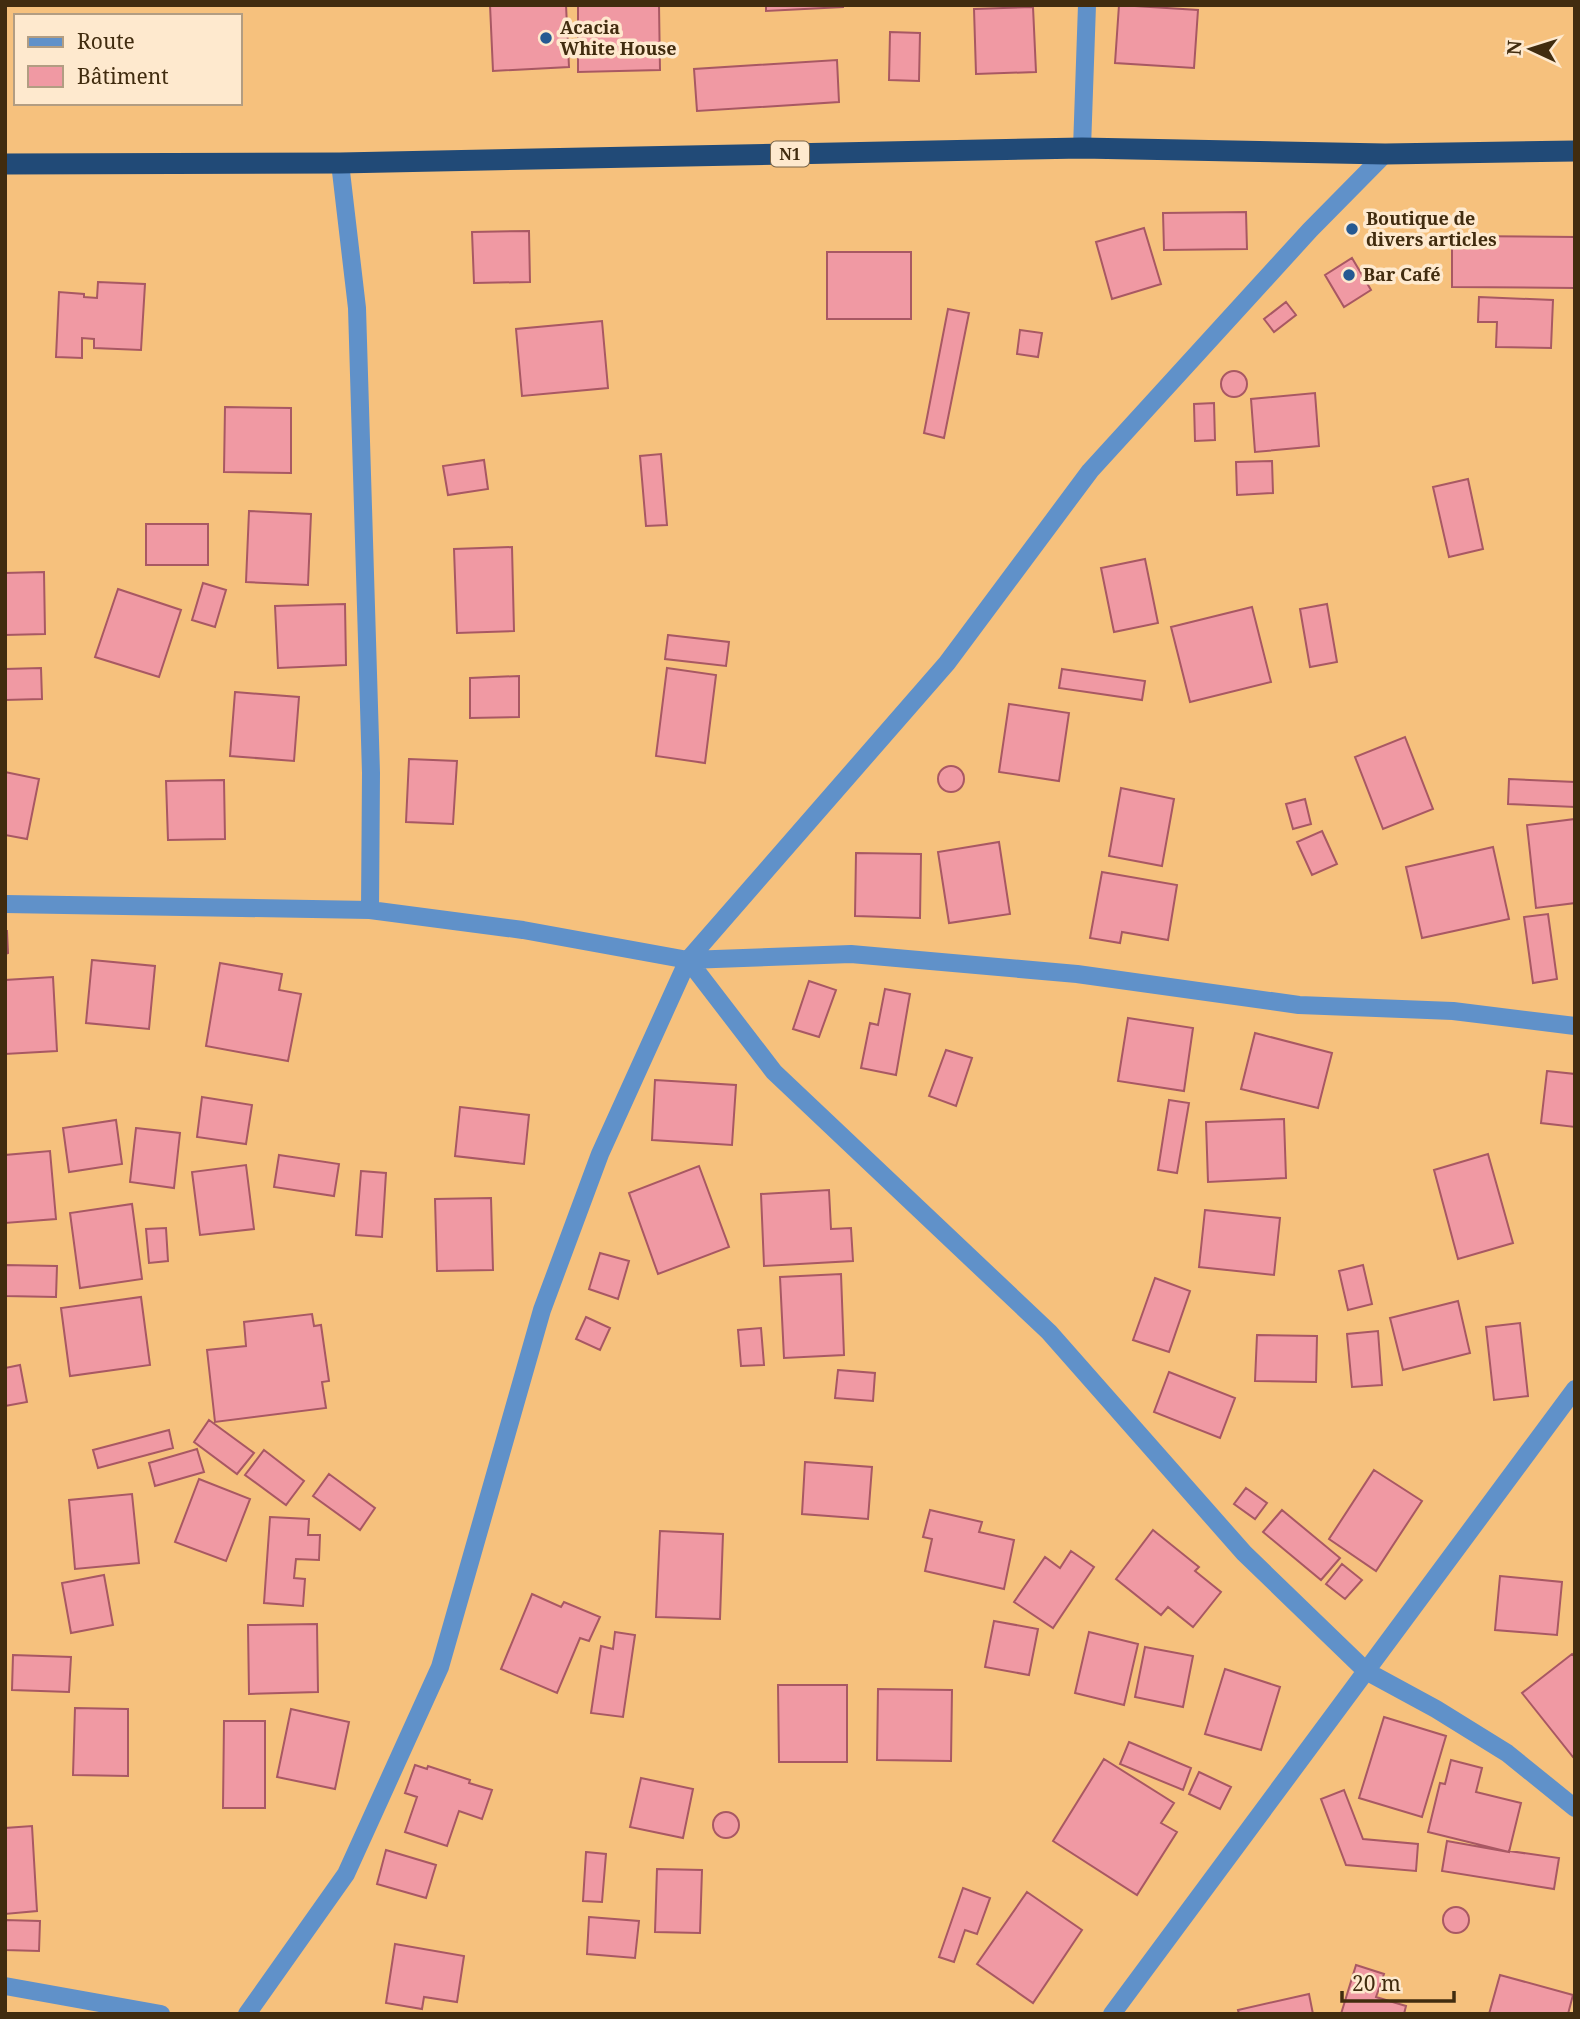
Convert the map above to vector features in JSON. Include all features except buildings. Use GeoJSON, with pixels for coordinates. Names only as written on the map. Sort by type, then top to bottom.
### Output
{"type":"FeatureCollection","features":[{"type":"Feature","properties":{"kind":"highway","name":"N1"},"geometry":{"type":"LineString","coordinates":[[5,164],[340,163],[1082,148],[1385,154],[1575,151]]}},
{"type":"Feature","properties":{"kind":"street"},"geometry":{"type":"LineString","coordinates":[[1082,148],[1087,5]]}},
{"type":"Feature","properties":{"kind":"street"},"geometry":{"type":"LineString","coordinates":[[247,2014],[346,1874],[440,1667],[542,1310],[600,1154],[688,960],[947,663],[1090,471],[1310,230],[1385,154]]}},
{"type":"Feature","properties":{"kind":"street"},"geometry":{"type":"LineString","coordinates":[[340,163],[357,308],[371,773],[370,910]]}},
{"type":"Feature","properties":{"kind":"street"},"geometry":{"type":"LineString","coordinates":[[5,904],[370,910],[523,930],[688,960],[851,954],[1077,974],[1300,1005],[1453,1012],[1575,1026]]}},
{"type":"Feature","properties":{"kind":"street"},"geometry":{"type":"LineString","coordinates":[[688,960],[774,1072],[1049,1332],[1244,1553],[1366,1671],[1436,1709],[1507,1754],[1575,1808]]}},
{"type":"Feature","properties":{"kind":"street"},"geometry":{"type":"LineString","coordinates":[[1112,2014],[1575,1389]]}},
{"type":"Feature","properties":{"kind":"street"},"geometry":{"type":"LineString","coordinates":[[5,1986],[162,2014]]}},
{"type":"Feature","properties":{"kind":"place","name":"Acacia White House"},"geometry":{"type":"Point","coordinates":[546,38]}},
{"type":"Feature","properties":{"kind":"place","name":"Boutique de divers articles"},"geometry":{"type":"Point","coordinates":[1352,229]}},
{"type":"Feature","properties":{"kind":"place","name":"Bar Café"},"geometry":{"type":"Point","coordinates":[1349,275]}}]}
